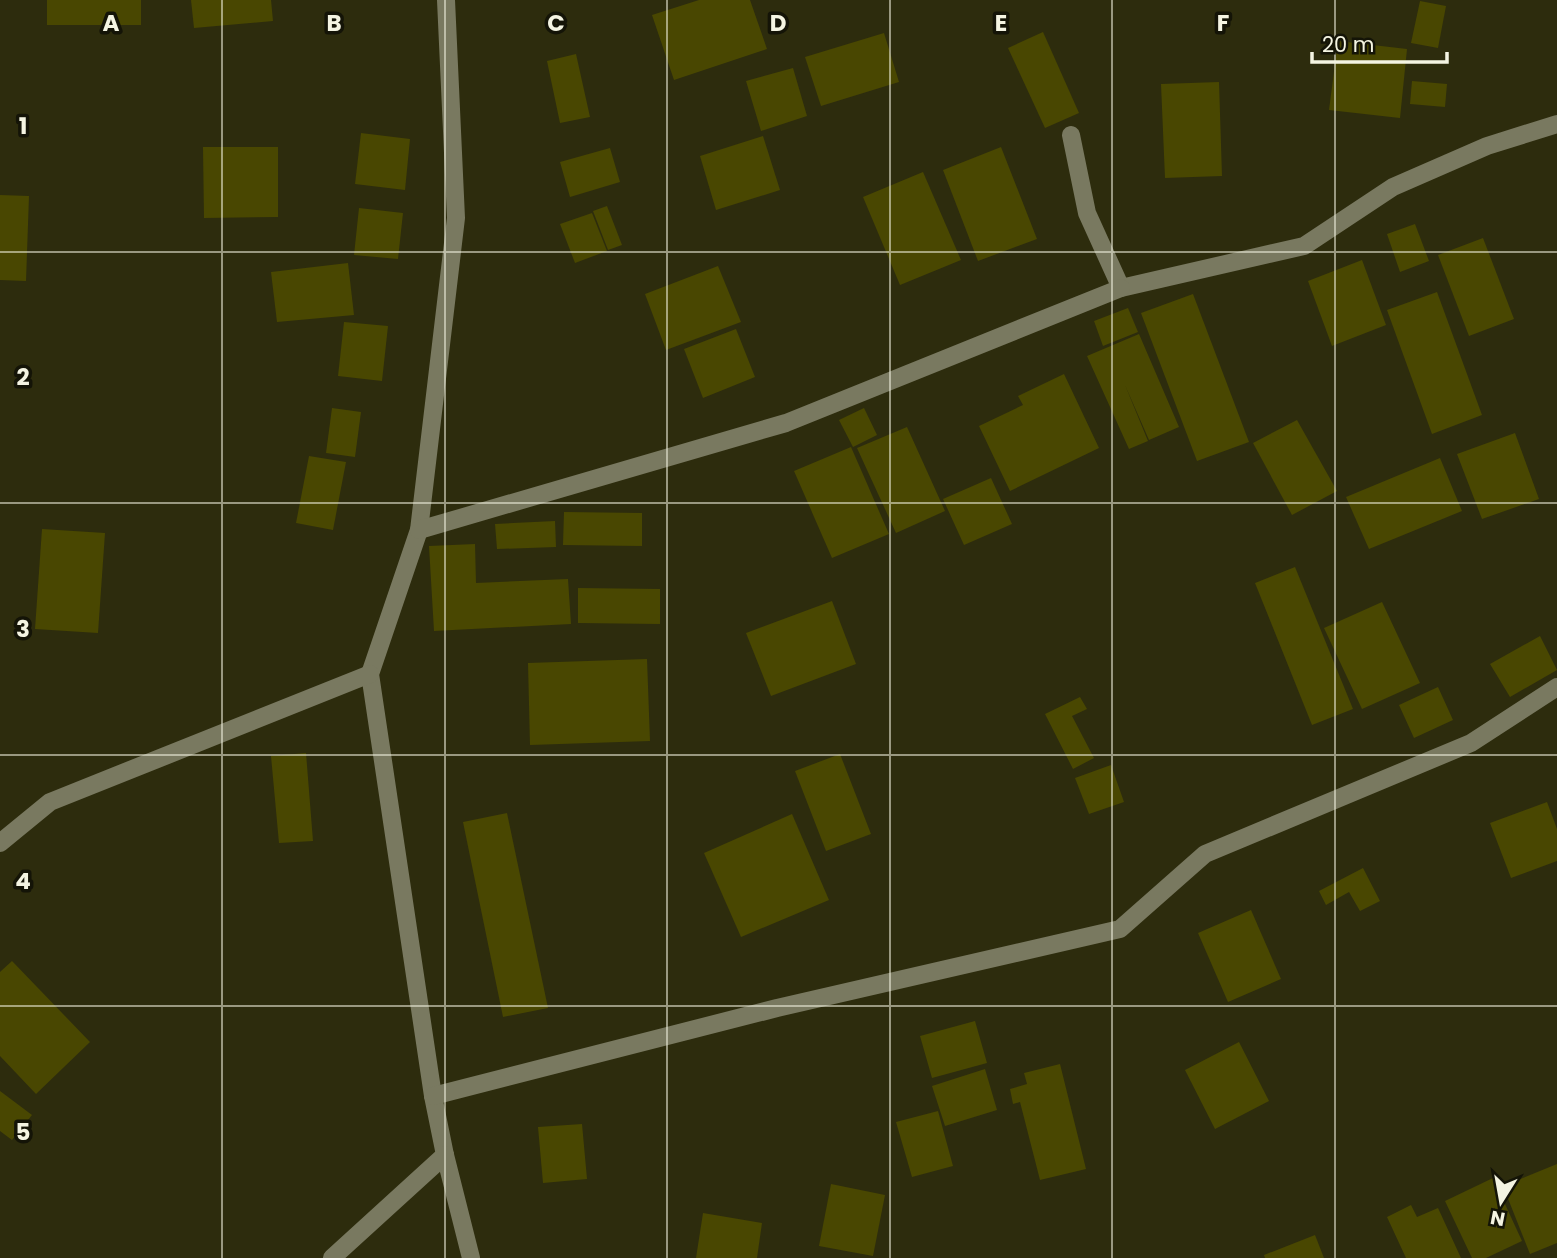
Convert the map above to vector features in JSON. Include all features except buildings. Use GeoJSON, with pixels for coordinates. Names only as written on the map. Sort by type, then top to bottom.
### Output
{"type":"FeatureCollection","features":[{"type":"Feature","properties":{"kind":"street"},"geometry":{"type":"LineString","coordinates":[[446,0],[456,218],[419,530],[370,674],[433,1096],[471,1258]]}},
{"type":"Feature","properties":{"kind":"street"},"geometry":{"type":"LineString","coordinates":[[419,530],[786,423],[1121,288],[1304,246],[1393,187],[1487,146],[1557,124]]}},
{"type":"Feature","properties":{"kind":"street"},"geometry":{"type":"LineString","coordinates":[[1071,135],[1087,213],[1121,288]]}},
{"type":"Feature","properties":{"kind":"street"},"geometry":{"type":"LineString","coordinates":[[0,843],[50,802],[370,674]]}},
{"type":"Feature","properties":{"kind":"street"},"geometry":{"type":"LineString","coordinates":[[433,1096],[777,1008],[1120,929],[1205,854],[1471,743],[1557,687]]}},
{"type":"Feature","properties":{"kind":"street"},"geometry":{"type":"LineString","coordinates":[[332,1258],[445,1155]]}}]}
